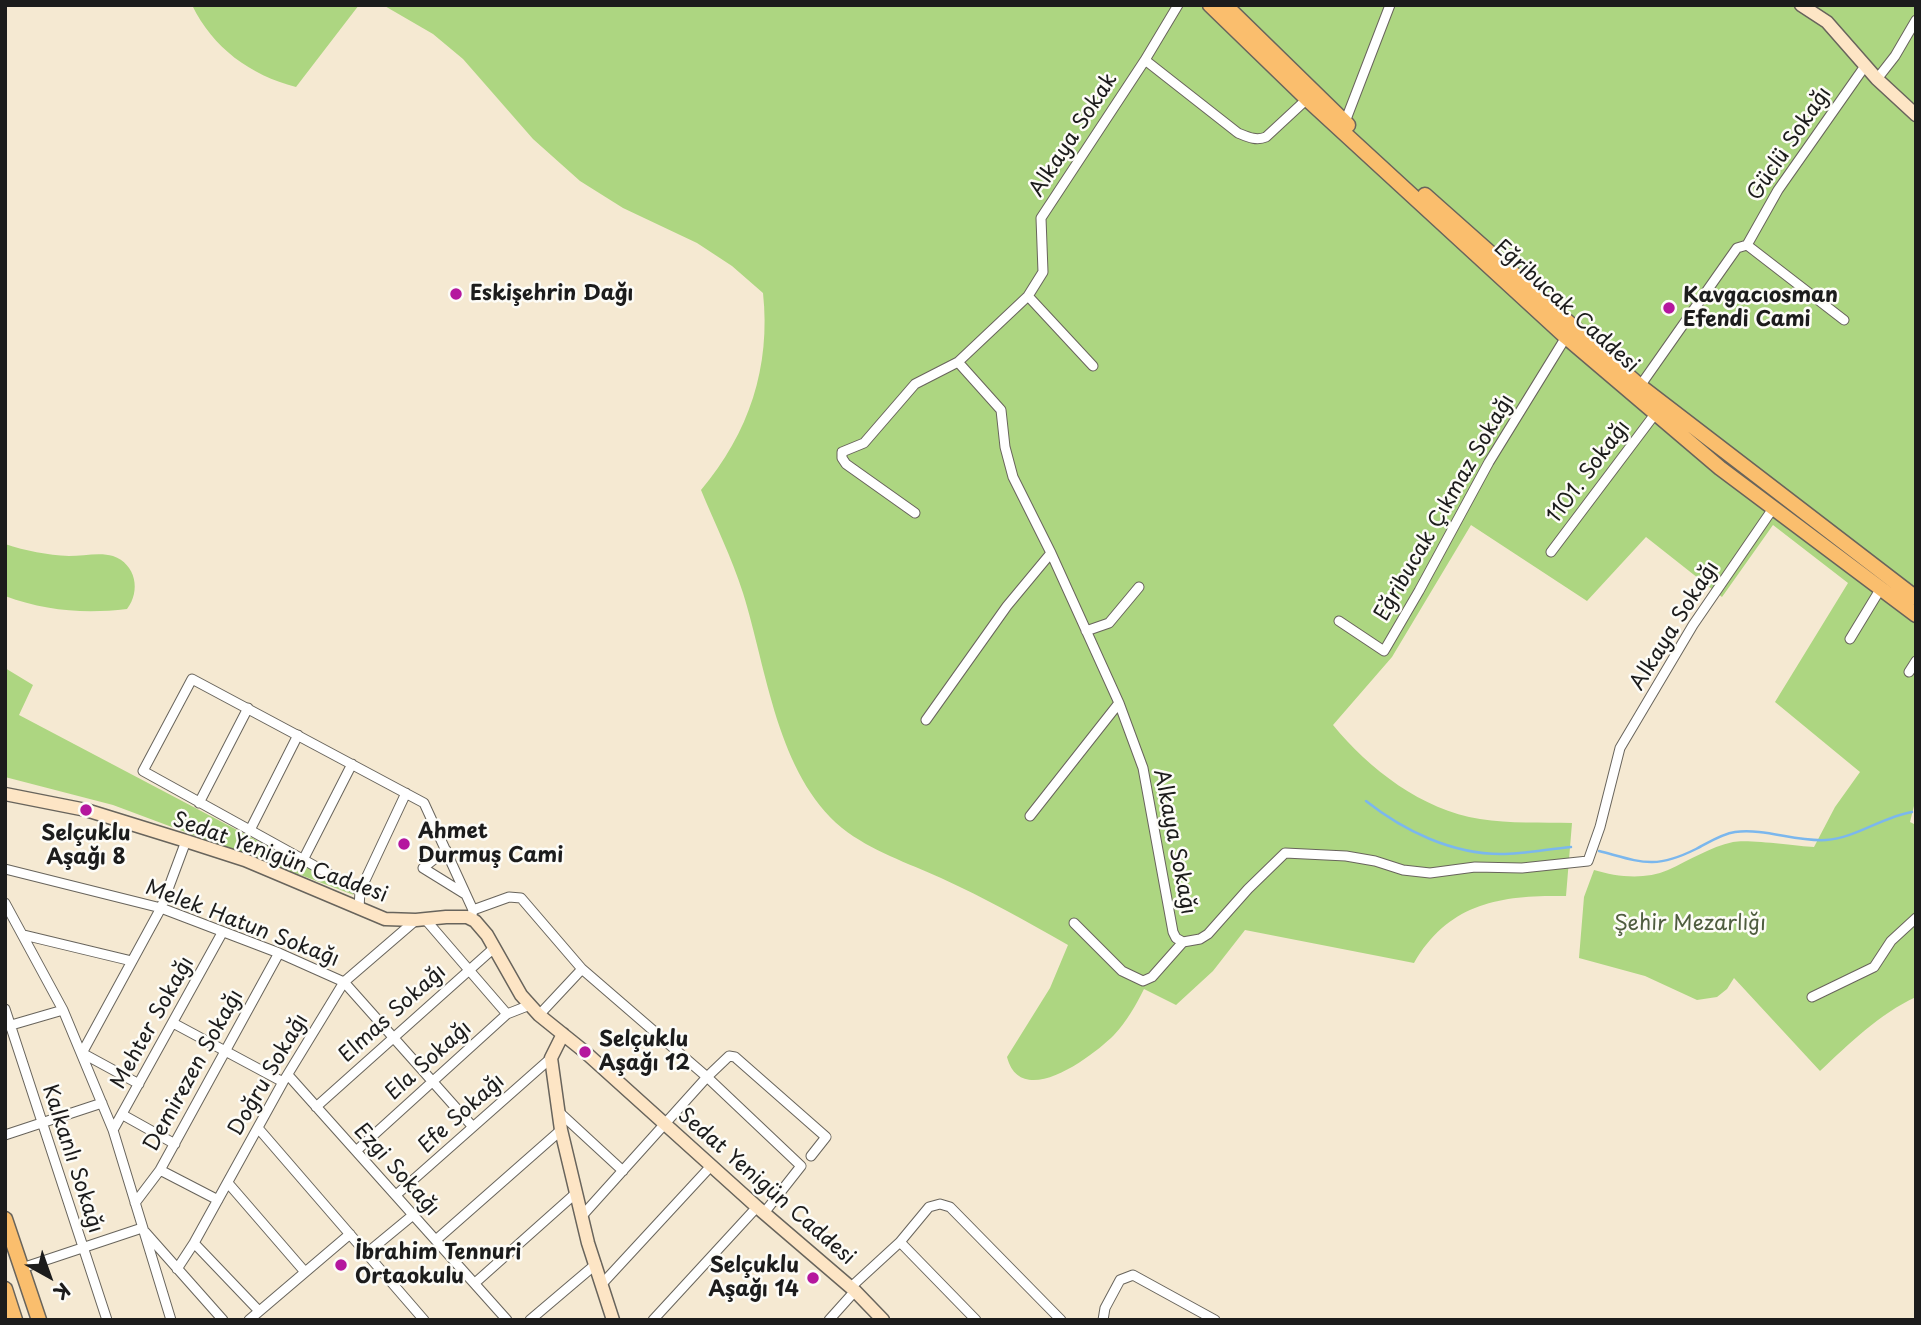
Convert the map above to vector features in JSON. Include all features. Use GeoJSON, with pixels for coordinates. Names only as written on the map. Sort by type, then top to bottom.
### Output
{"type":"FeatureCollection","features":[{"type":"Feature","properties":{"kind":"main road","name":"Eğribucak Caddesi"},"geometry":{"type":"LineString","coordinates":[[1210,5],[1307,99],[1566,337],[1720,468],[1916,615]]}},
{"type":"Feature","properties":{"kind":"main road","name":"Eğribucak Caddesi"},"geometry":{"type":"LineString","coordinates":[[1225,5],[1345,122],[1640,386],[1916,598]]}},
{"type":"Feature","properties":{"kind":"main road"},"geometry":{"type":"LineString","coordinates":[[5,1219],[39,1320]]}},
{"type":"Feature","properties":{"kind":"main road"},"geometry":{"type":"LineString","coordinates":[[5,1289],[15,1320]]}},
{"type":"Feature","properties":{"kind":"street"},"geometry":{"type":"LineString","coordinates":[[1145,60],[1178,5]]}},
{"type":"Feature","properties":{"kind":"street"},"geometry":{"type":"LineString","coordinates":[[1345,122],[1390,5]]}},
{"type":"Feature","properties":{"kind":"street"},"geometry":{"type":"LineString","coordinates":[[1810,8],[1827,22],[1877,79],[1916,115]]}},
{"type":"Feature","properties":{"kind":"street"},"geometry":{"type":"LineString","coordinates":[[1877,79],[1895,57],[1916,20]]}},
{"type":"Feature","properties":{"kind":"street","name":"Alkaya Sokak"},"geometry":{"type":"LineString","coordinates":[[915,513],[846,464],[841,453],[844,449],[864,443],[915,384],[958,362],[1028,296],[1043,272],[1041,218],[1145,60],[1238,133],[1250,138],[1259,140],[1266,137],[1307,99]]}},
{"type":"Feature","properties":{"kind":"street","name":"Güclü Sokağı"},"geometry":{"type":"LineString","coordinates":[[1640,386],[1737,248],[1747,244],[1778,190],[1865,66]]}},
{"type":"Feature","properties":{"kind":"street"},"geometry":{"type":"LineString","coordinates":[[1747,244],[1844,320]]}},
{"type":"Feature","properties":{"kind":"street"},"geometry":{"type":"LineString","coordinates":[[1028,296],[1093,366]]}},
{"type":"Feature","properties":{"kind":"street","name":"Eğribucak Çıkmaz Sokağı"},"geometry":{"type":"LineString","coordinates":[[1339,621],[1384,651],[1489,462],[1566,337]]}},
{"type":"Feature","properties":{"kind":"street","name":"Alkaya Sokağı"},"geometry":{"type":"LineString","coordinates":[[958,362],[1001,410],[1004,447],[1013,477],[1051,553],[1119,703],[1143,768],[1173,932],[1183,943],[1208,934],[1284,853],[1346,856],[1403,870],[1430,873],[1475,867],[1522,869],[1588,862],[1620,748],[1693,625],[1774,507]]}},
{"type":"Feature","properties":{"kind":"street","name":"1101. Sokağı"},"geometry":{"type":"LineString","coordinates":[[1551,552],[1656,414]]}},
{"type":"Feature","properties":{"kind":"street"},"geometry":{"type":"LineString","coordinates":[[926,720],[1007,606],[1051,553]]}},
{"type":"Feature","properties":{"kind":"street"},"geometry":{"type":"LineString","coordinates":[[1086,631],[1109,623],[1139,587]]}},
{"type":"Feature","properties":{"kind":"street"},"geometry":{"type":"LineString","coordinates":[[1850,639],[1881,588]]}},
{"type":"Feature","properties":{"kind":"street"},"geometry":{"type":"LineString","coordinates":[[1909,672],[1916,661]]}},
{"type":"Feature","properties":{"kind":"street"},"geometry":{"type":"LineString","coordinates":[[360,891],[143,771],[192,679],[424,803],[467,895],[472,915],[509,897],[521,898],[582,969],[707,1077],[801,1166],[653,1320]]}},
{"type":"Feature","properties":{"kind":"street"},"geometry":{"type":"LineString","coordinates":[[1030,816],[1119,703]]}},
{"type":"Feature","properties":{"kind":"street"},"geometry":{"type":"LineString","coordinates":[[200,803],[248,708]]}},
{"type":"Feature","properties":{"kind":"street"},"geometry":{"type":"LineString","coordinates":[[250,830],[299,735]]}},
{"type":"Feature","properties":{"kind":"street"},"geometry":{"type":"LineString","coordinates":[[303,860],[352,764]]}},
{"type":"Feature","properties":{"kind":"street"},"geometry":{"type":"LineString","coordinates":[[359,908],[360,891],[406,793]]}},
{"type":"Feature","properties":{"kind":"street","name":"Sedat Yenigün Caddesi"},"geometry":{"type":"LineString","coordinates":[[5,794],[86,810],[244,860],[385,919],[420,920],[472,915],[482,927],[520,995],[535,1010],[853,1289],[883,1320]]}},
{"type":"Feature","properties":{"kind":"street"},"geometry":{"type":"LineString","coordinates":[[82,1053],[161,908],[186,841]]}},
{"type":"Feature","properties":{"kind":"street"},"geometry":{"type":"LineString","coordinates":[[446,850],[422,868],[467,895]]}},
{"type":"Feature","properties":{"kind":"street","name":"Melek Hatun Sokağı"},"geometry":{"type":"LineString","coordinates":[[5,869],[161,908],[279,953],[344,982]]}},
{"type":"Feature","properties":{"kind":"street"},"geometry":{"type":"LineString","coordinates":[[5,903],[63,1010],[113,1130],[171,1320]]}},
{"type":"Feature","properties":{"kind":"street"},"geometry":{"type":"LineString","coordinates":[[1812,997],[1874,967],[1891,941],[1916,918]]}},
{"type":"Feature","properties":{"kind":"street"},"geometry":{"type":"LineString","coordinates":[[420,920],[507,1014]]}},
{"type":"Feature","properties":{"kind":"street","name":"Doğru Sokağı"},"geometry":{"type":"LineString","coordinates":[[177,1269],[344,982],[420,920]]}},
{"type":"Feature","properties":{"kind":"street"},"geometry":{"type":"LineString","coordinates":[[1074,923],[1122,971],[1143,981],[1152,978],[1183,943]]}},
{"type":"Feature","properties":{"kind":"street","name":"Mehter Sokağı"},"geometry":{"type":"LineString","coordinates":[[113,1130],[222,933]]}},
{"type":"Feature","properties":{"kind":"street"},"geometry":{"type":"LineString","coordinates":[[24,935],[132,961]]}},
{"type":"Feature","properties":{"kind":"street","name":"Elmas Sokağı"},"geometry":{"type":"LineString","coordinates":[[316,1107],[494,947]]}},
{"type":"Feature","properties":{"kind":"street","name":"Demirezen Sokağı"},"geometry":{"type":"LineString","coordinates":[[135,1203],[160,1170],[175,1144],[279,953]]}},
{"type":"Feature","properties":{"kind":"street"},"geometry":{"type":"LineString","coordinates":[[535,1010],[582,969]]}},
{"type":"Feature","properties":{"kind":"street"},"geometry":{"type":"LineString","coordinates":[[344,982],[473,1127]]}},
{"type":"Feature","properties":{"kind":"street","name":"Kalkanlı Sokağı"},"geometry":{"type":"LineString","coordinates":[[5,1009],[8,1026],[43,1123],[107,1320]]}},
{"type":"Feature","properties":{"kind":"street"},"geometry":{"type":"LineString","coordinates":[[8,1026],[63,1010]]}},
{"type":"Feature","properties":{"kind":"street","name":"Ela Sokağı"},"geometry":{"type":"LineString","coordinates":[[356,1151],[507,1014],[535,1010]]}},
{"type":"Feature","properties":{"kind":"street","name":"Ezgi Sokağı"},"geometry":{"type":"LineString","coordinates":[[173,1023],[286,1079],[316,1107],[507,1320]]}},
{"type":"Feature","properties":{"kind":"street"},"geometry":{"type":"LineString","coordinates":[[563,1034],[551,1058],[561,1130],[581,1217],[613,1320]]}},
{"type":"Feature","properties":{"kind":"street"},"geometry":{"type":"LineString","coordinates":[[82,1053],[139,1084]]}},
{"type":"Feature","properties":{"kind":"street"},"geometry":{"type":"LineString","coordinates":[[581,1217],[728,1057],[735,1057],[826,1137],[811,1156]]}},
{"type":"Feature","properties":{"kind":"street","name":"Efe Sokağı"},"geometry":{"type":"LineString","coordinates":[[396,1195],[551,1058]]}},
{"type":"Feature","properties":{"kind":"street"},"geometry":{"type":"LineString","coordinates":[[5,1135],[102,1103]]}},
{"type":"Feature","properties":{"kind":"street"},"geometry":{"type":"LineString","coordinates":[[559,1112],[623,1171]]}},
{"type":"Feature","properties":{"kind":"street"},"geometry":{"type":"LineString","coordinates":[[122,1115],[175,1144]]}},
{"type":"Feature","properties":{"kind":"street"},"geometry":{"type":"LineString","coordinates":[[258,1128],[424,1320]]}},
{"type":"Feature","properties":{"kind":"street"},"geometry":{"type":"LineString","coordinates":[[436,1240],[561,1130]]}},
{"type":"Feature","properties":{"kind":"street"},"geometry":{"type":"LineString","coordinates":[[601,1284],[711,1167]]}},
{"type":"Feature","properties":{"kind":"street"},"geometry":{"type":"LineString","coordinates":[[160,1170],[218,1200]]}},
{"type":"Feature","properties":{"kind":"street"},"geometry":{"type":"LineString","coordinates":[[228,1183],[305,1272]]}},
{"type":"Feature","properties":{"kind":"street"},"geometry":{"type":"LineString","coordinates":[[475,1283],[576,1193]]}},
{"type":"Feature","properties":{"kind":"street"},"geometry":{"type":"LineString","coordinates":[[829,1320],[853,1289],[900,1242],[929,1207],[934,1205],[946,1205],[1061,1320]]}},
{"type":"Feature","properties":{"kind":"street"},"geometry":{"type":"LineString","coordinates":[[367,1253],[413,1215]]}},
{"type":"Feature","properties":{"kind":"street"},"geometry":{"type":"LineString","coordinates":[[22,1268],[142,1228]]}},
{"type":"Feature","properties":{"kind":"street"},"geometry":{"type":"LineString","coordinates":[[142,1228],[223,1320]]}},
{"type":"Feature","properties":{"kind":"street"},"geometry":{"type":"LineString","coordinates":[[248,1320],[350,1234]]}},
{"type":"Feature","properties":{"kind":"street"},"geometry":{"type":"LineString","coordinates":[[900,1242],[976,1320]]}},
{"type":"Feature","properties":{"kind":"street"},"geometry":{"type":"LineString","coordinates":[[194,1243],[259,1311]]}},
{"type":"Feature","properties":{"kind":"street"},"geometry":{"type":"LineString","coordinates":[[530,1320],[542,1315],[596,1264]]}},
{"type":"Feature","properties":{"kind":"street"},"geometry":{"type":"LineString","coordinates":[[1103,1320],[1105,1308],[1114,1289],[1120,1280],[1128,1275],[1138,1276],[1212,1319]]}},
{"type":"Feature","properties":{"kind":"green space"},"geometry":{"type":"Polygon","coordinates":[[[192,5],[359,5],[296,87],[263,75],[235,58],[211,34],[192,5]]]}},
{"type":"Feature","properties":{"kind":"green space","name":"Şehir Mezarlığı"},"geometry":{"type":"Polygon","coordinates":[[[383,5],[1916,5],[1916,798],[1910,822],[1916,825],[1916,997],[1877,1021],[1820,1071],[1734,978],[1727,989],[1717,997],[1697,1000],[1645,976],[1579,958],[1584,897],[1594,870],[1621,876],[1650,875],[1668,870],[1708,850],[1740,841],[1814,847],[1835,807],[1860,772],[1775,702],[1848,583],[1773,525],[1722,597],[1646,537],[1587,601],[1471,525],[1392,657],[1333,725],[1380,772],[1417,797],[1438,807],[1491,821],[1572,823],[1566,896],[1520,897],[1479,906],[1444,927],[1414,963],[1245,930],[1213,971],[1176,1005],[1144,989],[1131,1013],[1114,1035],[1075,1065],[1041,1079],[1027,1079],[1015,1072],[1007,1057],[1050,988],[1068,945],[974,894],[865,843],[842,828],[820,806],[802,779],[788,750],[739,580],[701,490],[732,446],[753,398],[763,347],[763,293],[732,266],[697,243],[623,208],[580,181],[533,139],[463,59],[433,34],[383,5]]]}},
{"type":"Feature","properties":{"kind":"green space"},"geometry":{"type":"Polygon","coordinates":[[[5,544],[53,555],[113,556],[127,565],[134,579],[131,602],[127,609],[80,611],[35,605],[5,596],[5,544]]]}},
{"type":"Feature","properties":{"kind":"green space"},"geometry":{"type":"Polygon","coordinates":[[[5,668],[33,685],[19,715],[349,889],[354,895],[113,805],[5,777],[5,668]]]}},
{"type":"Feature","properties":{"kind":"waterway"},"geometry":{"type":"LineString","coordinates":[[1366,801],[1412,831],[1465,850],[1510,854],[1571,847]]}},
{"type":"Feature","properties":{"kind":"waterway"},"geometry":{"type":"LineString","coordinates":[[1599,851],[1637,861],[1658,862],[1681,856],[1735,832],[1826,840],[1912,812]]}},
{"type":"Feature","properties":{"kind":"place","name":"Eskişehrin Dağı"},"geometry":{"type":"Point","coordinates":[456,294]}},
{"type":"Feature","properties":{"kind":"place","name":"Kavgacıosman Efendi Cami"},"geometry":{"type":"Point","coordinates":[1669,308]}},
{"type":"Feature","properties":{"kind":"place","name":"Selçuklu Aşağı 8"},"geometry":{"type":"Point","coordinates":[86,810]}},
{"type":"Feature","properties":{"kind":"place","name":"Ahmet Durmuş Cami"},"geometry":{"type":"Point","coordinates":[404,844]}},
{"type":"Feature","properties":{"kind":"place","name":"Selçuklu Aşağı 12"},"geometry":{"type":"Point","coordinates":[585,1052]}},
{"type":"Feature","properties":{"kind":"place","name":"İbrahim Tennuri Ortaokulu"},"geometry":{"type":"Point","coordinates":[341,1265]}},
{"type":"Feature","properties":{"kind":"place","name":"Selçuklu Aşağı 14"},"geometry":{"type":"Point","coordinates":[813,1278]}}]}
